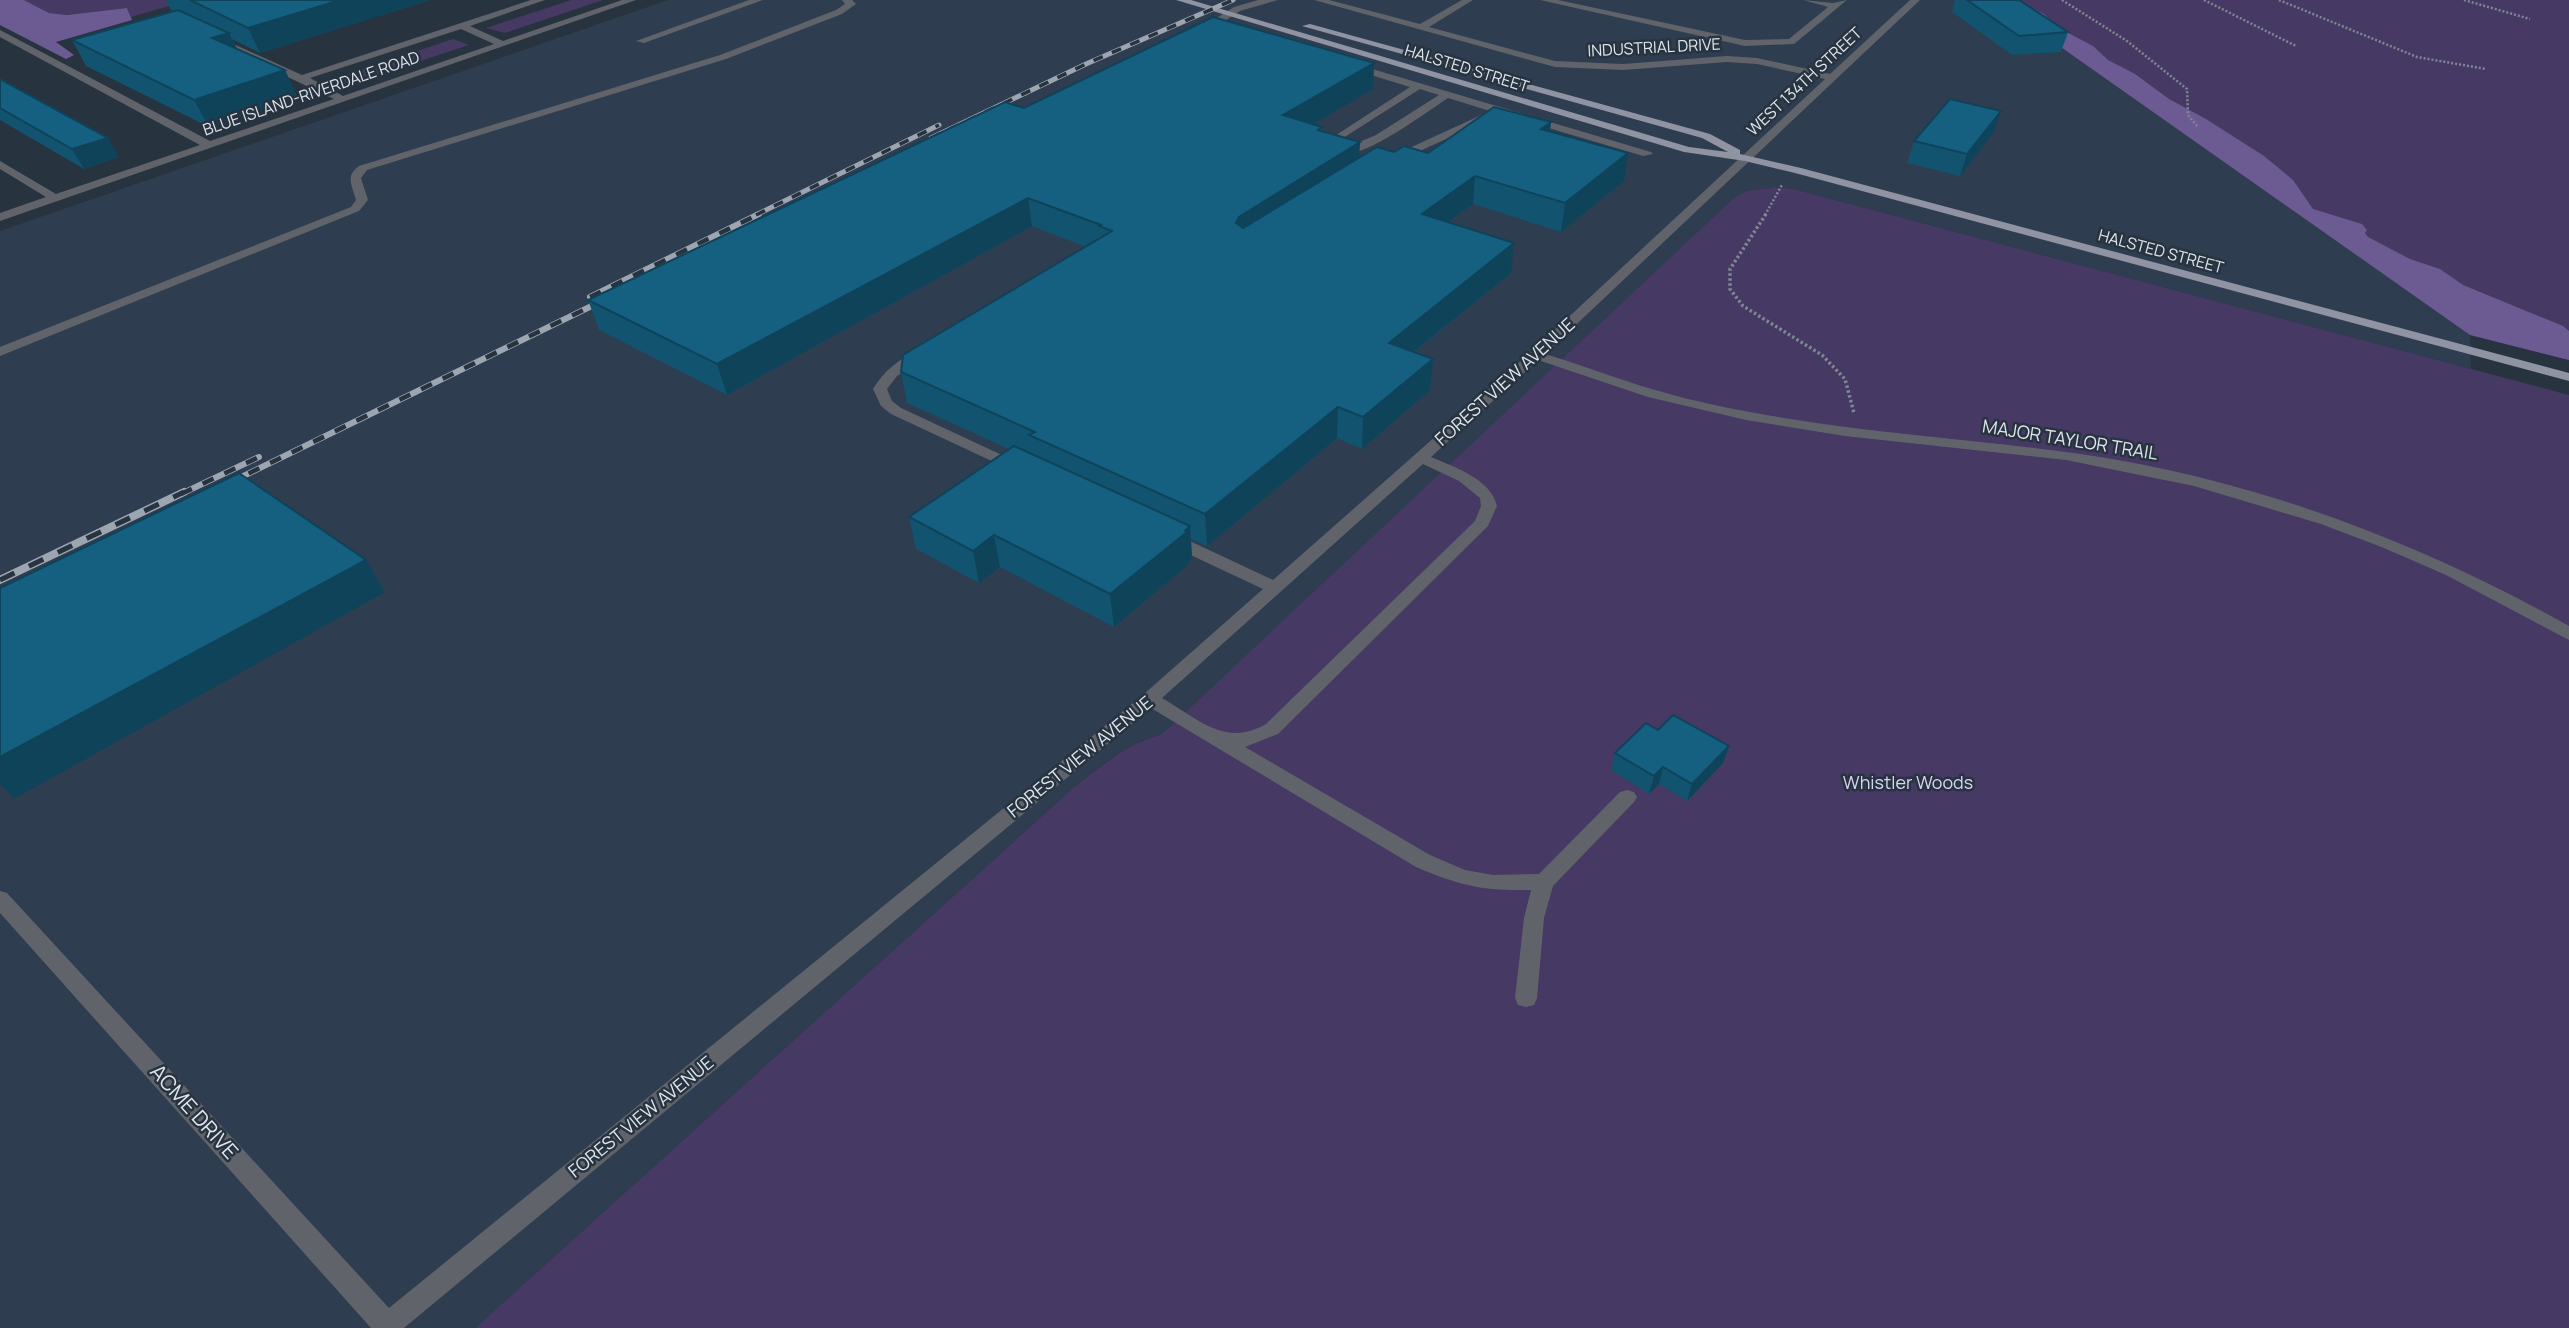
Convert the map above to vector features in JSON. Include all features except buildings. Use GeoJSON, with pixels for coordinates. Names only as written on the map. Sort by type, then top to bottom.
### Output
{"type":"FeatureCollection","features":[{"type":"Feature","properties":{"kind":"main road","name":"HALSTED STREET"},"geometry":{"type":"LineString","coordinates":[[1181,0],[1688,150],[1745,158],[2569,377]]}},
{"type":"Feature","properties":{"kind":"main road","name":"HALSTED STREET"},"geometry":{"type":"LineString","coordinates":[[1218,0],[1706,136],[1745,158]]}},
{"type":"Feature","properties":{"kind":"street"},"geometry":{"type":"LineString","coordinates":[[301,78],[540,0]]}},
{"type":"Feature","properties":{"kind":"street","name":"BLUE ISLAND-RIVERDALE ROAD"},"geometry":{"type":"LineString","coordinates":[[0,217],[631,0]]}},
{"type":"Feature","properties":{"kind":"street"},"geometry":{"type":"LineString","coordinates":[[641,41],[758,0]]}},
{"type":"Feature","properties":{"kind":"street"},"geometry":{"type":"LineString","coordinates":[[0,352],[355,209],[362,200],[355,178],[356,173],[363,168],[723,57],[839,12],[852,4],[847,0]]}},
{"type":"Feature","properties":{"kind":"street"},"geometry":{"type":"LineString","coordinates":[[1208,38],[1224,34],[1219,21],[1225,15],[1254,3],[1273,0]]}},
{"type":"Feature","properties":{"kind":"street","name":"INDUSTRIAL DRIVE"},"geometry":{"type":"LineString","coordinates":[[1319,0],[1555,64],[1623,67],[1727,59],[1770,63],[1830,77]]}},
{"type":"Feature","properties":{"kind":"street"},"geometry":{"type":"LineString","coordinates":[[1422,27],[1468,0]]}},
{"type":"Feature","properties":{"kind":"street"},"geometry":{"type":"LineString","coordinates":[[1545,0],[1745,43],[1791,42],[1839,3]]}},
{"type":"Feature","properties":{"kind":"street"},"geometry":{"type":"LineString","coordinates":[[1808,0],[1839,3]]}},
{"type":"Feature","properties":{"kind":"street","name":"WEST 134TH STREET"},"geometry":{"type":"LineString","coordinates":[[1745,158],[1916,0]]}},
{"type":"Feature","properties":{"kind":"street"},"geometry":{"type":"LineString","coordinates":[[462,26],[503,44]]}},
{"type":"Feature","properties":{"kind":"street"},"geometry":{"type":"LineString","coordinates":[[0,33],[209,145]]}},
{"type":"Feature","properties":{"kind":"street"},"geometry":{"type":"LineString","coordinates":[[206,34],[342,99]]}},
{"type":"Feature","properties":{"kind":"street"},"geometry":{"type":"LineString","coordinates":[[1344,64],[1647,154]]}},
{"type":"Feature","properties":{"kind":"street"},"geometry":{"type":"LineString","coordinates":[[1418,86],[1332,141],[1352,149],[1380,137],[1446,95]]}},
{"type":"Feature","properties":{"kind":"street"},"geometry":{"type":"LineString","coordinates":[[1387,161],[1498,111]]}},
{"type":"Feature","properties":{"kind":"street","name":"FOREST VIEW AVENUE"},"geometry":{"type":"LineString","coordinates":[[386,1327],[1150,699],[1536,355],[1745,158]]}},
{"type":"Feature","properties":{"kind":"street"},"geometry":{"type":"LineString","coordinates":[[0,164],[55,198]]}},
{"type":"Feature","properties":{"kind":"street"},"geometry":{"type":"LineString","coordinates":[[929,349],[884,380],[880,389],[886,403],[896,411],[1035,476]]}},
{"type":"Feature","properties":{"kind":"street","name":"MAJOR TAYLOR TRAIL"},"geometry":{"type":"LineString","coordinates":[[1536,355],[1667,398],[1767,420],[1856,435],[2003,446],[2069,456],[2135,468],[2268,503],[2330,523],[2447,570],[2535,613],[2569,634]]}},
{"type":"Feature","properties":{"kind":"street"},"geometry":{"type":"LineString","coordinates":[[1217,738],[1238,743],[1272,729],[1482,523],[1489,506],[1487,496],[1464,478],[1422,458]]}},
{"type":"Feature","properties":{"kind":"street"},"geometry":{"type":"LineString","coordinates":[[1162,534],[1276,588]]}},
{"type":"Feature","properties":{"kind":"street"},"geometry":{"type":"LineString","coordinates":[[1150,699],[1423,861],[1462,878],[1493,883],[1544,882]]}},
{"type":"Feature","properties":{"kind":"street"},"geometry":{"type":"LineString","coordinates":[[1526,998],[1534,918],[1544,882],[1627,797]]}},
{"type":"Feature","properties":{"kind":"street","name":"ACME DRIVE"},"geometry":{"type":"LineString","coordinates":[[0,899],[386,1327]]}},
{"type":"Feature","properties":{"kind":"path"},"geometry":{"type":"LineString","coordinates":[[2062,0],[2140,51],[2187,89],[2188,115],[2197,126]]}},
{"type":"Feature","properties":{"kind":"path"},"geometry":{"type":"LineString","coordinates":[[2204,0],[2296,46]]}},
{"type":"Feature","properties":{"kind":"path"},"geometry":{"type":"LineString","coordinates":[[2279,0],[2417,57],[2486,69]]}},
{"type":"Feature","properties":{"kind":"path"},"geometry":{"type":"LineString","coordinates":[[2464,0],[2530,19]]}},
{"type":"Feature","properties":{"kind":"path"},"geometry":{"type":"LineString","coordinates":[[1782,185],[1751,240],[1730,269],[1730,289],[1744,306],[1822,355],[1845,379],[1854,404],[1856,435]]}},
{"type":"Feature","properties":{"kind":"shaded area"},"geometry":{"type":"Polygon","coordinates":[[[0,0],[24,0],[49,13],[67,15],[127,8],[132,20],[56,42],[74,55],[66,59],[0,25],[0,0]]]}},
{"type":"Feature","properties":{"kind":"shaded area"},"geometry":{"type":"Polygon","coordinates":[[[668,0],[1994,0],[2470,335],[2471,369],[1794,189],[1774,187],[1746,191],[1162,734],[1145,739],[1112,757],[1073,788],[475,1328],[0,1328],[0,231],[668,0]]]}},
{"type":"Feature","properties":{"kind":"shaded area"},"geometry":{"type":"Polygon","coordinates":[[[1994,0],[2018,1],[2044,14],[2059,28],[2093,46],[2108,60],[2135,74],[2169,99],[2264,156],[2293,180],[2313,209],[2362,224],[2368,237],[2410,259],[2440,269],[2463,285],[2563,326],[2569,331],[2569,360],[2470,335],[1994,0]]]}},
{"type":"Feature","properties":{"kind":"green space"},"geometry":{"type":"Polygon","coordinates":[[[24,0],[190,0],[131,17],[127,8],[67,15],[49,13],[24,0]]]}},
{"type":"Feature","properties":{"kind":"green space"},"geometry":{"type":"Polygon","coordinates":[[[571,0],[603,0],[505,33],[486,28],[571,0]]]}},
{"type":"Feature","properties":{"kind":"green space"},"geometry":{"type":"Polygon","coordinates":[[[1994,0],[2569,0],[2569,360],[2470,335],[1994,0]]]}},
{"type":"Feature","properties":{"kind":"green space"},"geometry":{"type":"Polygon","coordinates":[[[453,39],[469,45],[339,88],[331,80],[453,39]]]}},
{"type":"Feature","properties":{"kind":"green space","name":"Whistler Woods"},"geometry":{"type":"Polygon","coordinates":[[[1775,187],[1794,189],[2569,395],[2569,1328],[475,1328],[1073,788],[1126,749],[1162,734],[1734,198],[1746,191],[1775,187]]]}},
{"type":"Feature","properties":{"kind":"railway"},"geometry":{"type":"LineString","coordinates":[[931,138],[1086,64],[1233,0]]}},
{"type":"Feature","properties":{"kind":"railway"},"geometry":{"type":"LineString","coordinates":[[756,215],[939,125]]}},
{"type":"Feature","properties":{"kind":"railway"},"geometry":{"type":"LineString","coordinates":[[590,297],[759,214]]}},
{"type":"Feature","properties":{"kind":"railway"},"geometry":{"type":"LineString","coordinates":[[227,484],[608,298]]}},
{"type":"Feature","properties":{"kind":"railway"},"geometry":{"type":"LineString","coordinates":[[181,494],[259,457]]}},
{"type":"Feature","properties":{"kind":"railway"},"geometry":{"type":"LineString","coordinates":[[0,580],[184,492]]}}]}
